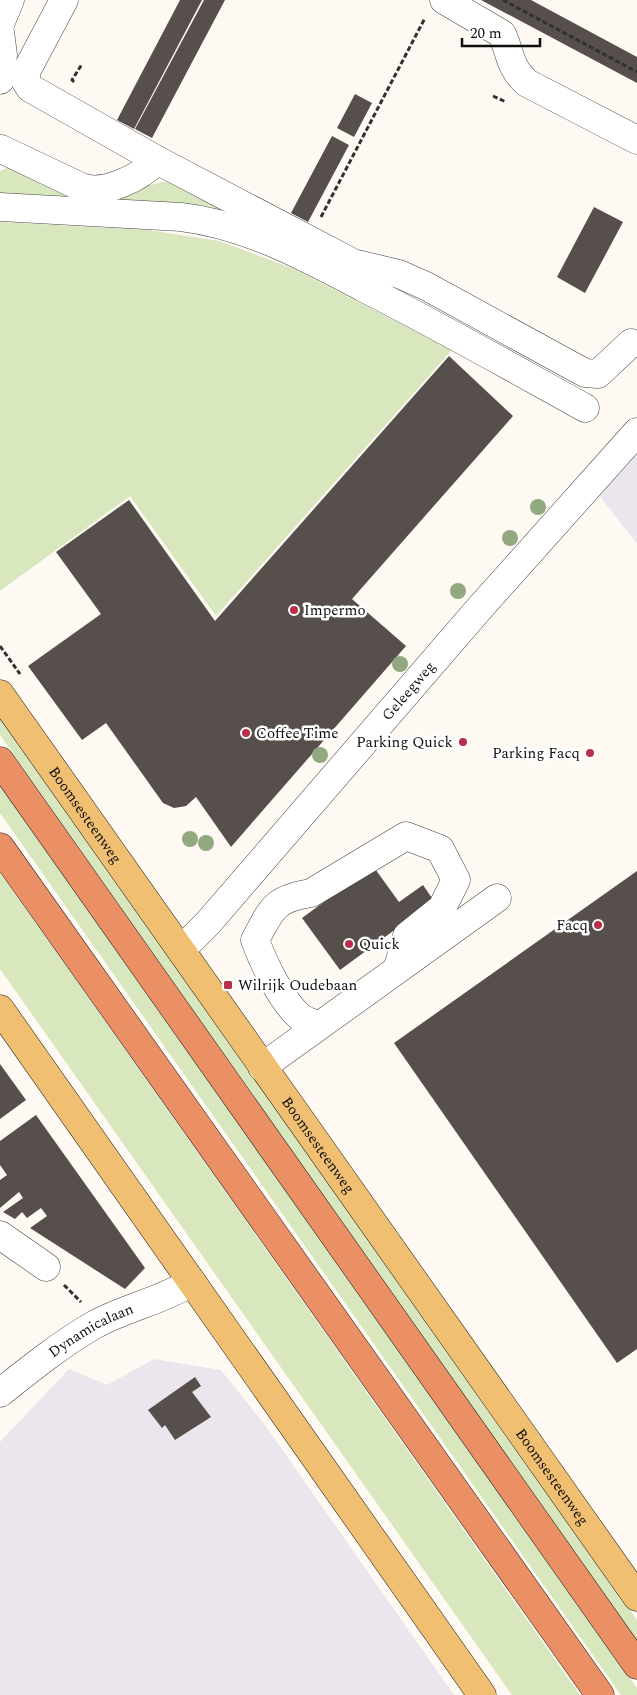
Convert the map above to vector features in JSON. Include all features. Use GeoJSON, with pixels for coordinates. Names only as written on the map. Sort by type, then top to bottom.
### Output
{"type":"FeatureCollection","features":[{"type":"Feature","properties":{"kind":"highway"},"geometry":{"type":"LineString","coordinates":[[0,761],[637,1665]]}},
{"type":"Feature","properties":{"kind":"highway"},"geometry":{"type":"LineString","coordinates":[[0,847],[600,1695]]}},
{"type":"Feature","properties":{"kind":"main road","name":"Boomsesteenweg"},"geometry":{"type":"LineString","coordinates":[[0,694],[637,1597]]}},
{"type":"Feature","properties":{"kind":"main road"},"geometry":{"type":"LineString","coordinates":[[0,1009],[482,1695]]}},
{"type":"Feature","properties":{"kind":"street"},"geometry":{"type":"LineString","coordinates":[[0,6],[9,0]]}},
{"type":"Feature","properties":{"kind":"street"},"geometry":{"type":"LineString","coordinates":[[0,24],[9,0]]}},
{"type":"Feature","properties":{"kind":"street"},"geometry":{"type":"LineString","coordinates":[[64,0],[27,70],[25,80],[30,88],[157,160],[309,240],[353,262],[399,274],[419,283],[585,374],[598,374],[634,337]]}},
{"type":"Feature","properties":{"kind":"street"},"geometry":{"type":"LineString","coordinates":[[435,9],[502,34],[510,63],[526,83],[637,140]]}},
{"type":"Feature","properties":{"kind":"street"},"geometry":{"type":"LineString","coordinates":[[0,32],[3,56],[0,80]]}},
{"type":"Feature","properties":{"kind":"street"},"geometry":{"type":"LineString","coordinates":[[0,129],[0,149],[81,186],[94,190],[122,182],[148,169],[157,160]]}},
{"type":"Feature","properties":{"kind":"street"},"geometry":{"type":"LineString","coordinates":[[0,207],[181,217],[209,221],[265,238],[406,309],[584,408]]}},
{"type":"Feature","properties":{"kind":"street"},"geometry":{"type":"LineString","coordinates":[[448,318],[579,388],[603,387],[622,368],[634,337]]}},
{"type":"Feature","properties":{"kind":"street","name":"Geleegweg"},"geometry":{"type":"LineString","coordinates":[[180,950],[214,915],[478,610],[637,432]]}},
{"type":"Feature","properties":{"kind":"street"},"geometry":{"type":"LineString","coordinates":[[318,1026],[301,1018],[285,998],[265,967],[255,940],[275,904],[294,895],[311,893],[406,836],[440,849],[456,880],[442,908],[407,936],[398,967]]}},
{"type":"Feature","properties":{"kind":"street"},"geometry":{"type":"LineString","coordinates":[[262,1067],[398,967],[497,898]]}},
{"type":"Feature","properties":{"kind":"street"},"geometry":{"type":"LineString","coordinates":[[0,1235],[46,1267]]}},
{"type":"Feature","properties":{"kind":"street","name":"Dynamicalaan"},"geometry":{"type":"LineString","coordinates":[[0,1393],[56,1350],[95,1325],[173,1293],[192,1282]]}},
{"type":"Feature","properties":{"kind":"path"},"geometry":{"type":"LineString","coordinates":[[503,0],[637,72]]}},
{"type":"Feature","properties":{"kind":"path"},"geometry":{"type":"LineString","coordinates":[[309,240],[435,9]]}},
{"type":"Feature","properties":{"kind":"path"},"geometry":{"type":"LineString","coordinates":[[78,84],[72,80],[82,64]]}},
{"type":"Feature","properties":{"kind":"path"},"geometry":{"type":"LineString","coordinates":[[46,1267],[86,1306],[95,1325]]}},
{"type":"Feature","properties":{"kind":"shaded area"},"geometry":{"type":"Polygon","coordinates":[[[637,454],[637,544],[599,495],[637,454]]]}},
{"type":"Feature","properties":{"kind":"shaded area"},"geometry":{"type":"Polygon","coordinates":[[[154,1359],[221,1370],[265,1425],[454,1695],[0,1695],[0,1442],[69,1369],[107,1385],[154,1359]]]}},
{"type":"Feature","properties":{"kind":"green space"},"geometry":{"type":"Polygon","coordinates":[[[13,165],[94,201],[168,182],[253,227],[0,198],[0,171],[13,165]]]}},
{"type":"Feature","properties":{"kind":"green space"},"geometry":{"type":"Polygon","coordinates":[[[0,222],[148,230],[219,241],[294,269],[452,350],[216,616],[130,496],[0,591],[0,222]]]}},
{"type":"Feature","properties":{"kind":"green space"},"geometry":{"type":"Polygon","coordinates":[[[0,718],[637,1620],[637,1642],[0,735],[0,718]]]}},
{"type":"Feature","properties":{"kind":"green space"},"geometry":{"type":"Polygon","coordinates":[[[0,782],[637,1688],[637,1695],[621,1695],[0,813],[0,782]]]}},
{"type":"Feature","properties":{"kind":"green space"},"geometry":{"type":"Polygon","coordinates":[[[0,872],[580,1695],[512,1695],[0,969],[0,872]]]}},
{"type":"Feature","properties":{"kind":"building"},"geometry":{"type":"Polygon","coordinates":[[[180,0],[202,0],[134,129],[117,120],[180,0]]]}},
{"type":"Feature","properties":{"kind":"building"},"geometry":{"type":"Polygon","coordinates":[[[204,0],[225,0],[152,138],[135,129],[204,0]]]}},
{"type":"Feature","properties":{"kind":"building"},"geometry":{"type":"Polygon","coordinates":[[[481,0],[531,0],[637,57],[637,83],[481,0]]]}},
{"type":"Feature","properties":{"kind":"building"},"geometry":{"type":"Polygon","coordinates":[[[355,94],[372,103],[354,137],[337,128],[355,94]]]}},
{"type":"Feature","properties":{"kind":"building"},"geometry":{"type":"Polygon","coordinates":[[[332,136],[349,145],[308,222],[291,213],[332,136]]]}},
{"type":"Feature","properties":{"kind":"building"},"geometry":{"type":"Polygon","coordinates":[[[594,207],[623,222],[585,293],[557,277],[594,207]]]}},
{"type":"Feature","properties":{"kind":"building","name":"Impermo"},"geometry":{"type":"Polygon","coordinates":[[[449,356],[513,416],[352,599],[406,646],[231,847],[196,797],[186,806],[174,808],[163,803],[106,723],[82,740],[28,666],[101,614],[56,552],[129,500],[215,621],[449,356]]]}},
{"type":"Feature","properties":{"kind":"building","name":"Quick"},"geometry":{"type":"Polygon","coordinates":[[[373,866],[399,902],[423,885],[434,901],[340,970],[302,918],[373,866]]]}},
{"type":"Feature","properties":{"kind":"building"},"geometry":{"type":"Polygon","coordinates":[[[637,871],[637,1349],[617,1363],[394,1043],[637,871]]]}},
{"type":"Feature","properties":{"kind":"building"},"geometry":{"type":"Polygon","coordinates":[[[0,1064],[26,1100],[0,1119],[0,1064]]]}},
{"type":"Feature","properties":{"kind":"building"},"geometry":{"type":"Polygon","coordinates":[[[36,1115],[145,1268],[125,1289],[30,1228],[47,1216],[41,1208],[27,1218],[22,1212],[15,1219],[3,1212],[23,1198],[19,1192],[0,1208],[0,1180],[7,1175],[0,1165],[0,1141],[36,1115]]]}},
{"type":"Feature","properties":{"kind":"building"},"geometry":{"type":"Polygon","coordinates":[[[195,1377],[201,1386],[192,1392],[211,1417],[175,1440],[165,1425],[162,1428],[148,1410],[195,1377]]]}},
{"type":"Feature","properties":{"kind":"place","name":"Impermo"},"geometry":{"type":"Point","coordinates":[294,610]}},
{"type":"Feature","properties":{"kind":"place","name":"Coffee Time"},"geometry":{"type":"Point","coordinates":[246,733]}},
{"type":"Feature","properties":{"kind":"place","name":"Parking Quick"},"geometry":{"type":"Point","coordinates":[463,742]}},
{"type":"Feature","properties":{"kind":"place","name":"Parking Facq"},"geometry":{"type":"Point","coordinates":[590,753]}},
{"type":"Feature","properties":{"kind":"place","name":"Facq"},"geometry":{"type":"Point","coordinates":[598,925]}},
{"type":"Feature","properties":{"kind":"place","name":"Quick"},"geometry":{"type":"Point","coordinates":[349,944]}},
{"type":"Feature","properties":{"kind":"place","name":"Wilrijk Oudebaan"},"geometry":{"type":"Point","coordinates":[228,985]}}]}
